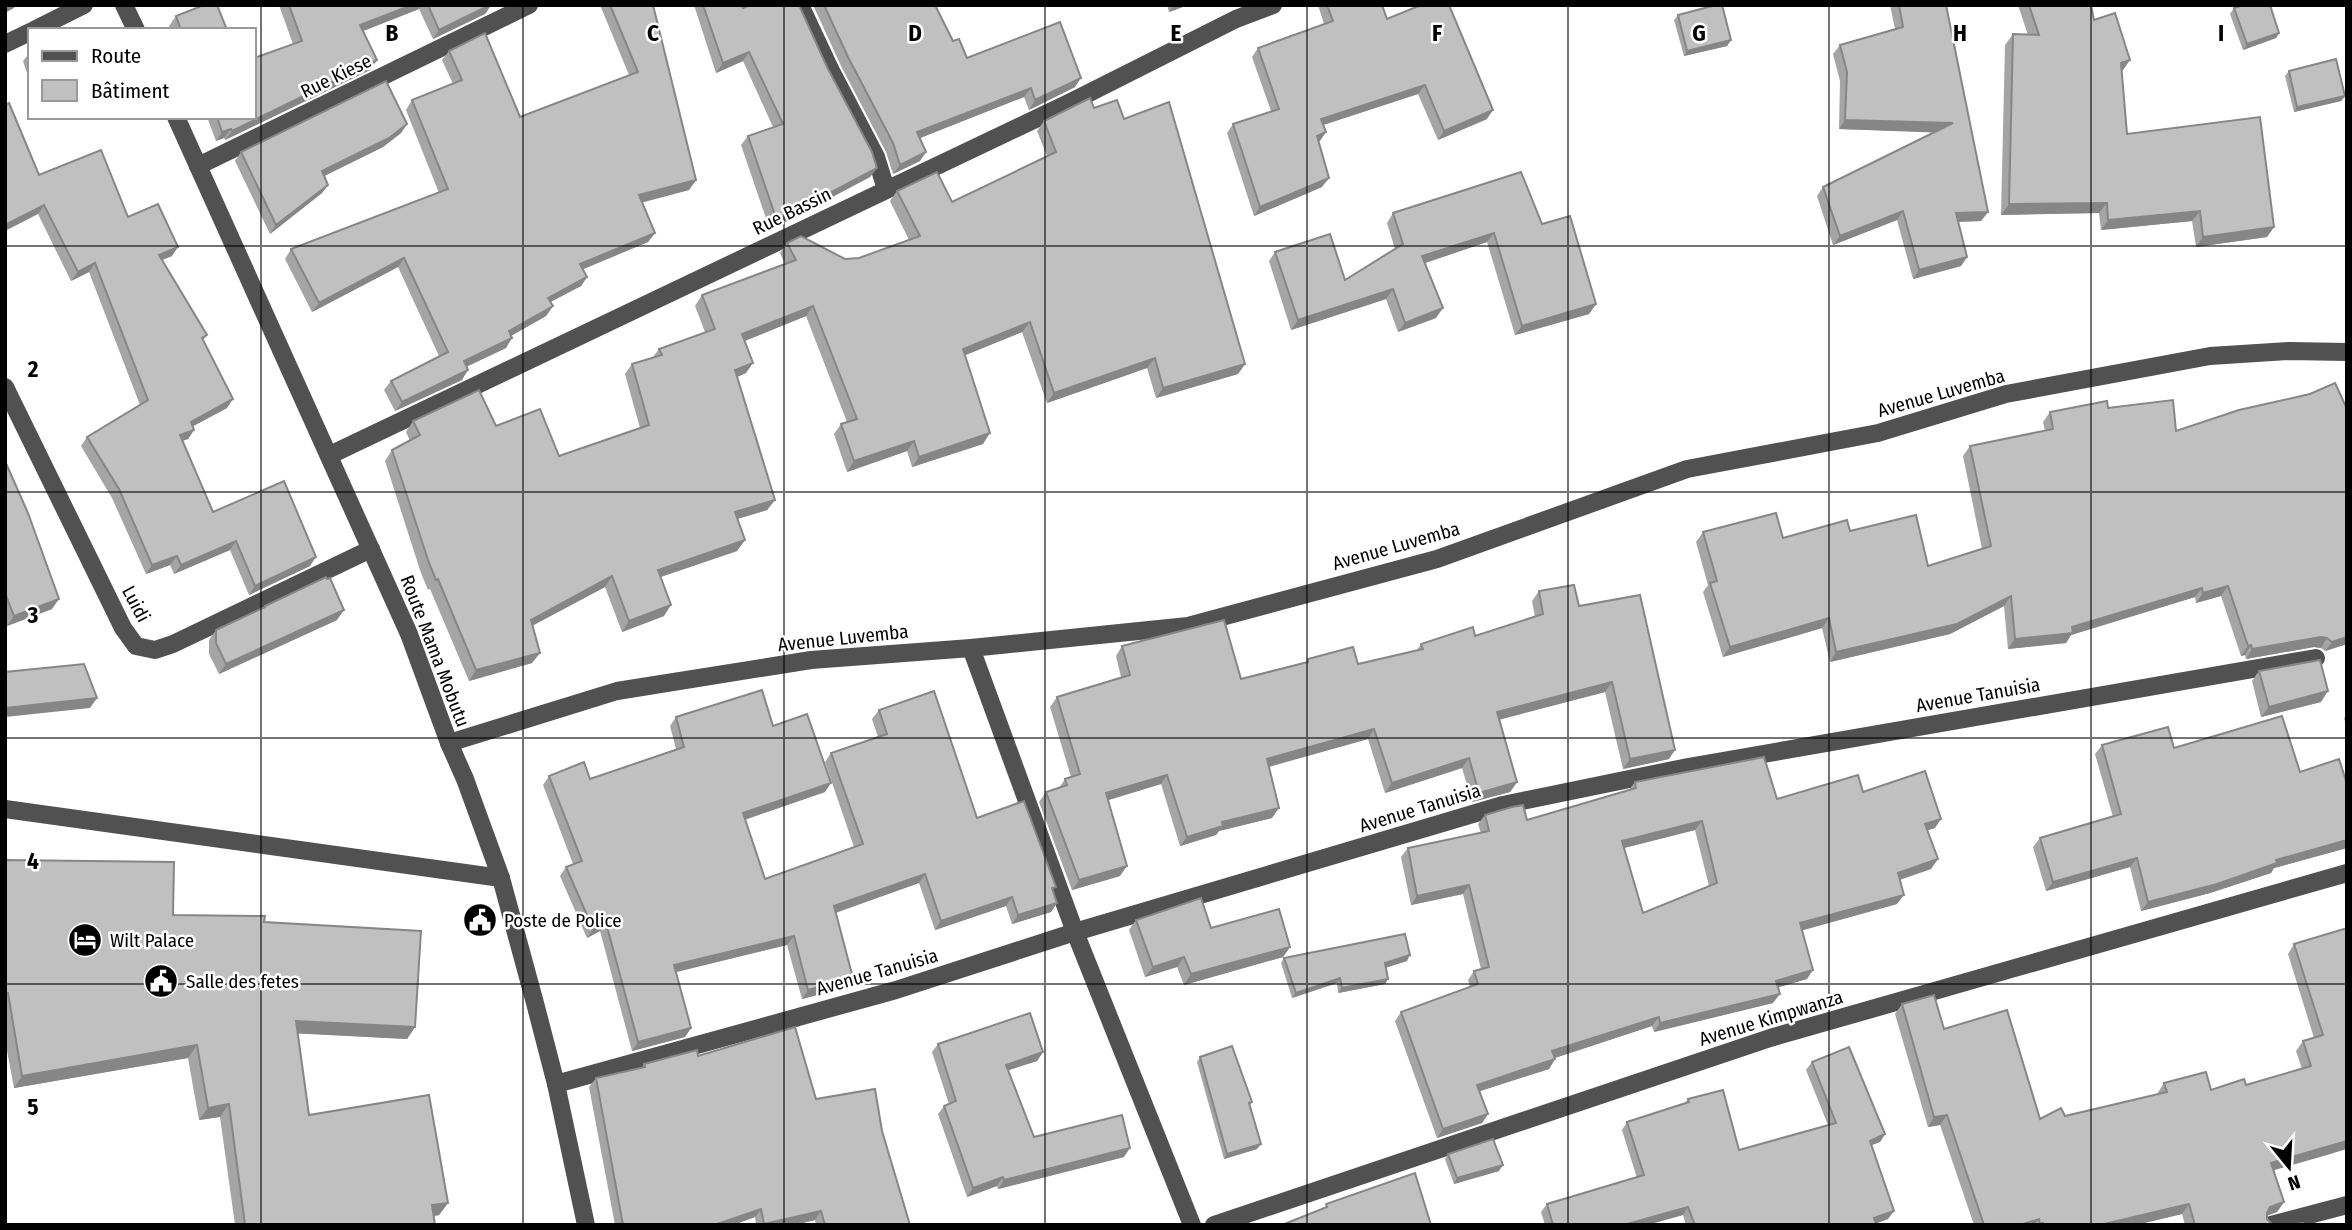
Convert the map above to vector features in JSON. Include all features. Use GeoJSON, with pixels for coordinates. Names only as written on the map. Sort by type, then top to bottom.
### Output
{"type":"FeatureCollection","features":[{"type":"Feature","properties":{"kind":"street"},"geometry":{"type":"LineString","coordinates":[[38,28],[84,5]]}},
{"type":"Feature","properties":{"kind":"street"},"geometry":{"type":"LineString","coordinates":[[124,5],[135,28]]}},
{"type":"Feature","properties":{"kind":"street","name":"Rue Kiese"},"geometry":{"type":"LineString","coordinates":[[198,166],[529,5]]}},
{"type":"Feature","properties":{"kind":"street"},"geometry":{"type":"LineString","coordinates":[[800,5],[876,157],[886,189]]}},
{"type":"Feature","properties":{"kind":"street","name":"Rue Bassin"},"geometry":{"type":"LineString","coordinates":[[330,455],[1069,103],[1236,19],[1273,5]]}},
{"type":"Feature","properties":{"kind":"street"},"geometry":{"type":"LineString","coordinates":[[5,44],[28,33]]}},
{"type":"Feature","properties":{"kind":"street","name":"Route Mama Mobutu"},"geometry":{"type":"LineString","coordinates":[[177,119],[409,634],[465,779],[501,878],[556,1084],[586,1225]]}},
{"type":"Feature","properties":{"kind":"street","name":"Avenue Luvemba"},"geometry":{"type":"LineString","coordinates":[[449,743],[617,691],[811,660],[971,648],[1188,626],[1437,559],[1687,469],[1878,433],[2006,394],[2210,356],[2289,351],[2347,352]]}},
{"type":"Feature","properties":{"kind":"street","name":"Luidi"},"geometry":{"type":"LineString","coordinates":[[5,387],[123,628],[136,646],[155,650],[173,644],[371,548]]}},
{"type":"Feature","properties":{"kind":"street"},"geometry":{"type":"LineString","coordinates":[[971,648],[1075,932],[1192,1225]]}},
{"type":"Feature","properties":{"kind":"street","name":"Avenue Tanuisia"},"geometry":{"type":"LineString","coordinates":[[556,1084],[896,990],[1075,932],[1503,805],[1688,767],[2316,658]]}},
{"type":"Feature","properties":{"kind":"street"},"geometry":{"type":"LineString","coordinates":[[5,809],[501,878]]}},
{"type":"Feature","properties":{"kind":"street","name":"Avenue Kimpwanza"},"geometry":{"type":"LineString","coordinates":[[1214,1225],[1770,1038],[2347,873]]}},
{"type":"Feature","properties":{"kind":"street"},"geometry":{"type":"LineString","coordinates":[[2271,1225],[2347,1205]]}},
{"type":"Feature","properties":{"kind":"building"},"geometry":{"type":"Polygon","coordinates":[[[204,5],[217,5],[226,28],[180,28],[176,16],[204,5]]]}},
{"type":"Feature","properties":{"kind":"building"},"geometry":{"type":"Polygon","coordinates":[[[289,5],[412,5],[360,25],[377,60],[232,131],[222,132],[218,119],[256,119],[256,57],[302,41],[289,5]]]}},
{"type":"Feature","properties":{"kind":"building"},"geometry":{"type":"Polygon","coordinates":[[[428,5],[490,5],[439,30],[428,5]]]}},
{"type":"Feature","properties":{"kind":"building"},"geometry":{"type":"Polygon","coordinates":[[[610,5],[653,5],[696,180],[639,195],[655,233],[580,264],[587,277],[548,298],[553,306],[509,331],[512,338],[464,361],[468,370],[402,402],[391,381],[448,352],[404,258],[319,303],[291,249],[448,189],[412,100],[462,80],[449,51],[485,33],[520,117],[638,72],[610,5]]]}},
{"type":"Feature","properties":{"kind":"building"},"geometry":{"type":"Polygon","coordinates":[[[703,5],[742,5],[743,8],[751,5],[799,5],[827,67],[872,152],[877,168],[777,221],[748,136],[783,124],[749,52],[723,63],[703,5]]]}},
{"type":"Feature","properties":{"kind":"building"},"geometry":{"type":"Polygon","coordinates":[[[824,5],[935,5],[953,41],[959,39],[967,58],[1060,22],[1081,78],[1035,100],[1031,88],[917,132],[926,152],[900,165],[893,143],[824,5]]]}},
{"type":"Feature","properties":{"kind":"building"},"geometry":{"type":"Polygon","coordinates":[[[1327,5],[1382,5],[1387,19],[1421,5],[1449,5],[1493,110],[1444,131],[1425,85],[1321,119],[1326,132],[1317,136],[1329,178],[1260,207],[1233,124],[1279,109],[1258,48],[1333,21],[1327,5]]]}},
{"type":"Feature","properties":{"kind":"building"},"geometry":{"type":"Polygon","coordinates":[[[1722,5],[1731,40],[1687,51],[1678,15],[1722,5]]]}},
{"type":"Feature","properties":{"kind":"building"},"geometry":{"type":"Polygon","coordinates":[[[1899,5],[1946,5],[1988,212],[1956,213],[1967,257],[1919,270],[1903,211],[1840,236],[1823,187],[1953,123],[1845,120],[1847,72],[1840,45],[1903,27],[1899,5]]]}},
{"type":"Feature","properties":{"kind":"building"},"geometry":{"type":"Polygon","coordinates":[[[2029,5],[2091,5],[2094,20],[2115,13],[2130,60],[2121,63],[2127,134],[2260,117],[2274,227],[2203,237],[2200,211],[2108,220],[2107,203],[2009,204],[2013,34],[2039,35],[2029,5]]]}},
{"type":"Feature","properties":{"kind":"building"},"geometry":{"type":"Polygon","coordinates":[[[2243,5],[2270,5],[2279,33],[2247,44],[2234,8],[2243,5]]]}},
{"type":"Feature","properties":{"kind":"building"},"geometry":{"type":"Polygon","coordinates":[[[2336,59],[2345,96],[2297,107],[2289,71],[2336,59]]]}},
{"type":"Feature","properties":{"kind":"building"},"geometry":{"type":"Polygon","coordinates":[[[386,81],[407,124],[389,138],[322,171],[328,185],[276,225],[241,152],[386,81]]]}},
{"type":"Feature","properties":{"kind":"building"},"geometry":{"type":"Polygon","coordinates":[[[1090,98],[1094,108],[1117,100],[1124,119],[1169,102],[1245,364],[1163,388],[1155,358],[1054,393],[1030,322],[963,349],[990,433],[919,457],[914,441],[854,461],[841,424],[857,419],[813,306],[742,334],[753,363],[735,370],[775,500],[735,512],[745,540],[658,570],[671,605],[629,621],[612,576],[531,620],[540,653],[476,670],[429,563],[392,450],[420,435],[413,421],[479,390],[496,426],[540,409],[559,456],[649,425],[632,364],[662,355],[659,349],[715,329],[702,295],[796,260],[787,243],[801,236],[845,259],[859,258],[920,236],[897,191],[937,172],[952,202],[1056,152],[1044,121],[1090,98]]]}},
{"type":"Feature","properties":{"kind":"building"},"geometry":{"type":"Polygon","coordinates":[[[9,103],[39,175],[101,150],[128,217],[158,204],[178,247],[159,255],[207,335],[202,338],[233,399],[191,422],[194,430],[180,435],[213,512],[284,481],[316,557],[255,586],[236,541],[181,565],[177,556],[152,565],[119,489],[87,437],[148,400],[95,263],[78,272],[44,205],[5,225],[5,105],[9,103]]]}},
{"type":"Feature","properties":{"kind":"building"},"geometry":{"type":"Polygon","coordinates":[[[1521,172],[1542,224],[1570,216],[1596,304],[1522,326],[1494,233],[1422,256],[1443,308],[1405,323],[1393,289],[1298,320],[1275,252],[1330,234],[1345,280],[1403,244],[1393,213],[1521,172]]]}},
{"type":"Feature","properties":{"kind":"building"},"geometry":{"type":"Polygon","coordinates":[[[2335,383],[2347,409],[2347,637],[2332,642],[2321,637],[2252,649],[2251,645],[2248,646],[2228,586],[2203,593],[2202,588],[2072,627],[2073,633],[2015,639],[2011,596],[1957,624],[1836,652],[1829,618],[1730,647],[1710,583],[1717,581],[1703,532],[1776,513],[1783,538],[1847,520],[1850,531],[1916,515],[1928,566],[1991,546],[1970,446],[2053,429],[2050,412],[2107,401],[2108,408],[2173,400],[2176,431],[2239,410],[2310,394],[2335,383]]]}},
{"type":"Feature","properties":{"kind":"building"},"geometry":{"type":"Polygon","coordinates":[[[5,461],[28,513],[59,599],[14,616],[5,593],[5,461]]]}},
{"type":"Feature","properties":{"kind":"building"},"geometry":{"type":"Polygon","coordinates":[[[326,577],[330,578],[344,610],[226,664],[216,643],[216,630],[326,577]]]}},
{"type":"Feature","properties":{"kind":"building"},"geometry":{"type":"Polygon","coordinates":[[[1574,585],[1579,606],[1640,595],[1675,750],[1630,759],[1612,682],[1497,712],[1517,782],[1479,793],[1469,758],[1392,783],[1374,729],[1267,759],[1279,808],[1222,822],[1223,826],[1187,837],[1167,775],[1106,793],[1127,866],[1079,880],[1046,792],[1067,785],[1065,779],[1080,774],[1057,697],[1130,675],[1122,646],[1224,620],[1241,679],[1353,647],[1358,664],[1423,649],[1421,644],[1473,627],[1475,636],[1543,614],[1539,591],[1574,585]]]}},
{"type":"Feature","properties":{"kind":"building"},"geometry":{"type":"Polygon","coordinates":[[[2320,660],[2328,691],[2269,707],[2259,671],[2320,660]]]}},
{"type":"Feature","properties":{"kind":"building"},"geometry":{"type":"Polygon","coordinates":[[[84,664],[97,698],[5,708],[5,672],[84,664]]]}},
{"type":"Feature","properties":{"kind":"building"},"geometry":{"type":"Polygon","coordinates":[[[762,690],[773,726],[807,714],[831,783],[743,813],[765,879],[863,844],[831,753],[887,734],[879,710],[934,691],[977,818],[1024,801],[1056,887],[1052,888],[1057,903],[1018,915],[1012,897],[941,921],[925,874],[834,906],[853,978],[808,990],[794,936],[674,965],[691,1028],[638,1042],[606,923],[593,929],[566,867],[582,861],[549,776],[584,762],[590,779],[684,747],[676,717],[762,690]]]}},
{"type":"Feature","properties":{"kind":"building"},"geometry":{"type":"Polygon","coordinates":[[[2282,716],[2300,772],[2339,759],[2347,784],[2347,840],[2276,860],[2277,863],[2217,884],[2148,902],[2137,858],[2053,882],[2040,838],[2121,814],[2102,745],[2168,727],[2174,748],[2282,716]]]}},
{"type":"Feature","properties":{"kind":"building"},"geometry":{"type":"Polygon","coordinates":[[[1764,757],[1777,799],[1858,775],[1863,792],[1925,771],[1941,819],[1925,824],[1938,859],[1898,873],[1904,895],[1800,923],[1813,970],[1776,981],[1780,994],[1660,1023],[1659,1017],[1552,1051],[1555,1059],[1477,1085],[1488,1114],[1443,1129],[1401,1012],[1478,984],[1474,971],[1489,967],[1469,885],[1417,896],[1408,848],[1489,831],[1485,815],[1512,807],[1523,805],[1527,820],[1636,788],[1635,782],[1764,757]],[[1702,821],[1622,841],[1643,913],[1717,883],[1702,821]]]}},
{"type":"Feature","properties":{"kind":"building"},"geometry":{"type":"Polygon","coordinates":[[[5,860],[174,862],[173,915],[265,916],[264,922],[421,931],[415,1027],[296,1021],[309,1115],[429,1095],[448,1203],[432,1205],[435,1225],[245,1225],[229,1104],[208,1108],[197,1045],[22,1076],[8,993],[5,993],[5,860]]]}},
{"type":"Feature","properties":{"kind":"building"},"geometry":{"type":"Polygon","coordinates":[[[1201,898],[1211,928],[1279,909],[1290,947],[1191,974],[1184,957],[1153,967],[1136,920],[1201,898]]]}},
{"type":"Feature","properties":{"kind":"building"},"geometry":{"type":"Polygon","coordinates":[[[2347,928],[2347,1141],[2271,1163],[2284,1202],[2270,1207],[2267,1213],[2267,1219],[2273,1225],[2195,1225],[2189,1204],[2100,1225],[2044,1225],[2040,1224],[2039,1219],[2020,1225],[1984,1225],[1947,1115],[1934,1117],[1902,1004],[1934,995],[1944,1029],[2007,1010],[2040,1119],[2061,1108],[2065,1116],[2167,1092],[2164,1083],[2206,1072],[2211,1090],[2244,1079],[2246,1085],[2311,1066],[2303,1041],[2323,1035],[2294,944],[2347,928]]]}},
{"type":"Feature","properties":{"kind":"building"},"geometry":{"type":"Polygon","coordinates":[[[1405,934],[1410,955],[1385,963],[1388,979],[1342,988],[1340,978],[1296,993],[1284,958],[1405,934]]]}},
{"type":"Feature","properties":{"kind":"building"},"geometry":{"type":"Polygon","coordinates":[[[1030,1013],[1043,1052],[1006,1065],[1034,1137],[1122,1115],[1130,1148],[1004,1180],[1003,1177],[973,1188],[944,1106],[956,1101],[938,1044],[1030,1013]]]}},
{"type":"Feature","properties":{"kind":"building"},"geometry":{"type":"Polygon","coordinates":[[[795,1027],[816,1099],[875,1089],[882,1131],[910,1225],[825,1225],[821,1211],[764,1224],[761,1209],[714,1225],[623,1225],[596,1078],[645,1067],[644,1064],[697,1050],[698,1056],[795,1027]]]}},
{"type":"Feature","properties":{"kind":"building"},"geometry":{"type":"Polygon","coordinates":[[[1232,1046],[1252,1102],[1249,1103],[1261,1144],[1227,1154],[1200,1057],[1232,1046]]]}},
{"type":"Feature","properties":{"kind":"building"},"geometry":{"type":"Polygon","coordinates":[[[1849,1047],[1885,1134],[1870,1141],[1894,1211],[1874,1218],[1876,1225],[1695,1225],[1688,1207],[1627,1225],[1553,1225],[1547,1204],[1644,1175],[1627,1122],[1689,1102],[1688,1099],[1723,1090],[1739,1150],[1836,1123],[1812,1062],[1849,1047]]]}},
{"type":"Feature","properties":{"kind":"building"},"geometry":{"type":"Polygon","coordinates":[[[1493,1139],[1503,1165],[1457,1178],[1448,1154],[1493,1139]]]}},
{"type":"Feature","properties":{"kind":"building"},"geometry":{"type":"Polygon","coordinates":[[[1415,1173],[1431,1225],[1282,1225],[1327,1207],[1326,1204],[1415,1173]]]}},
{"type":"Feature","properties":{"kind":"place","name":"Poste de Police"},"geometry":{"type":"Point","coordinates":[480,920]}},
{"type":"Feature","properties":{"kind":"place","name":"Wilt Palace"},"geometry":{"type":"Point","coordinates":[85,940]}},
{"type":"Feature","properties":{"kind":"place","name":"Salle des fetes"},"geometry":{"type":"Point","coordinates":[161,981]}}]}
